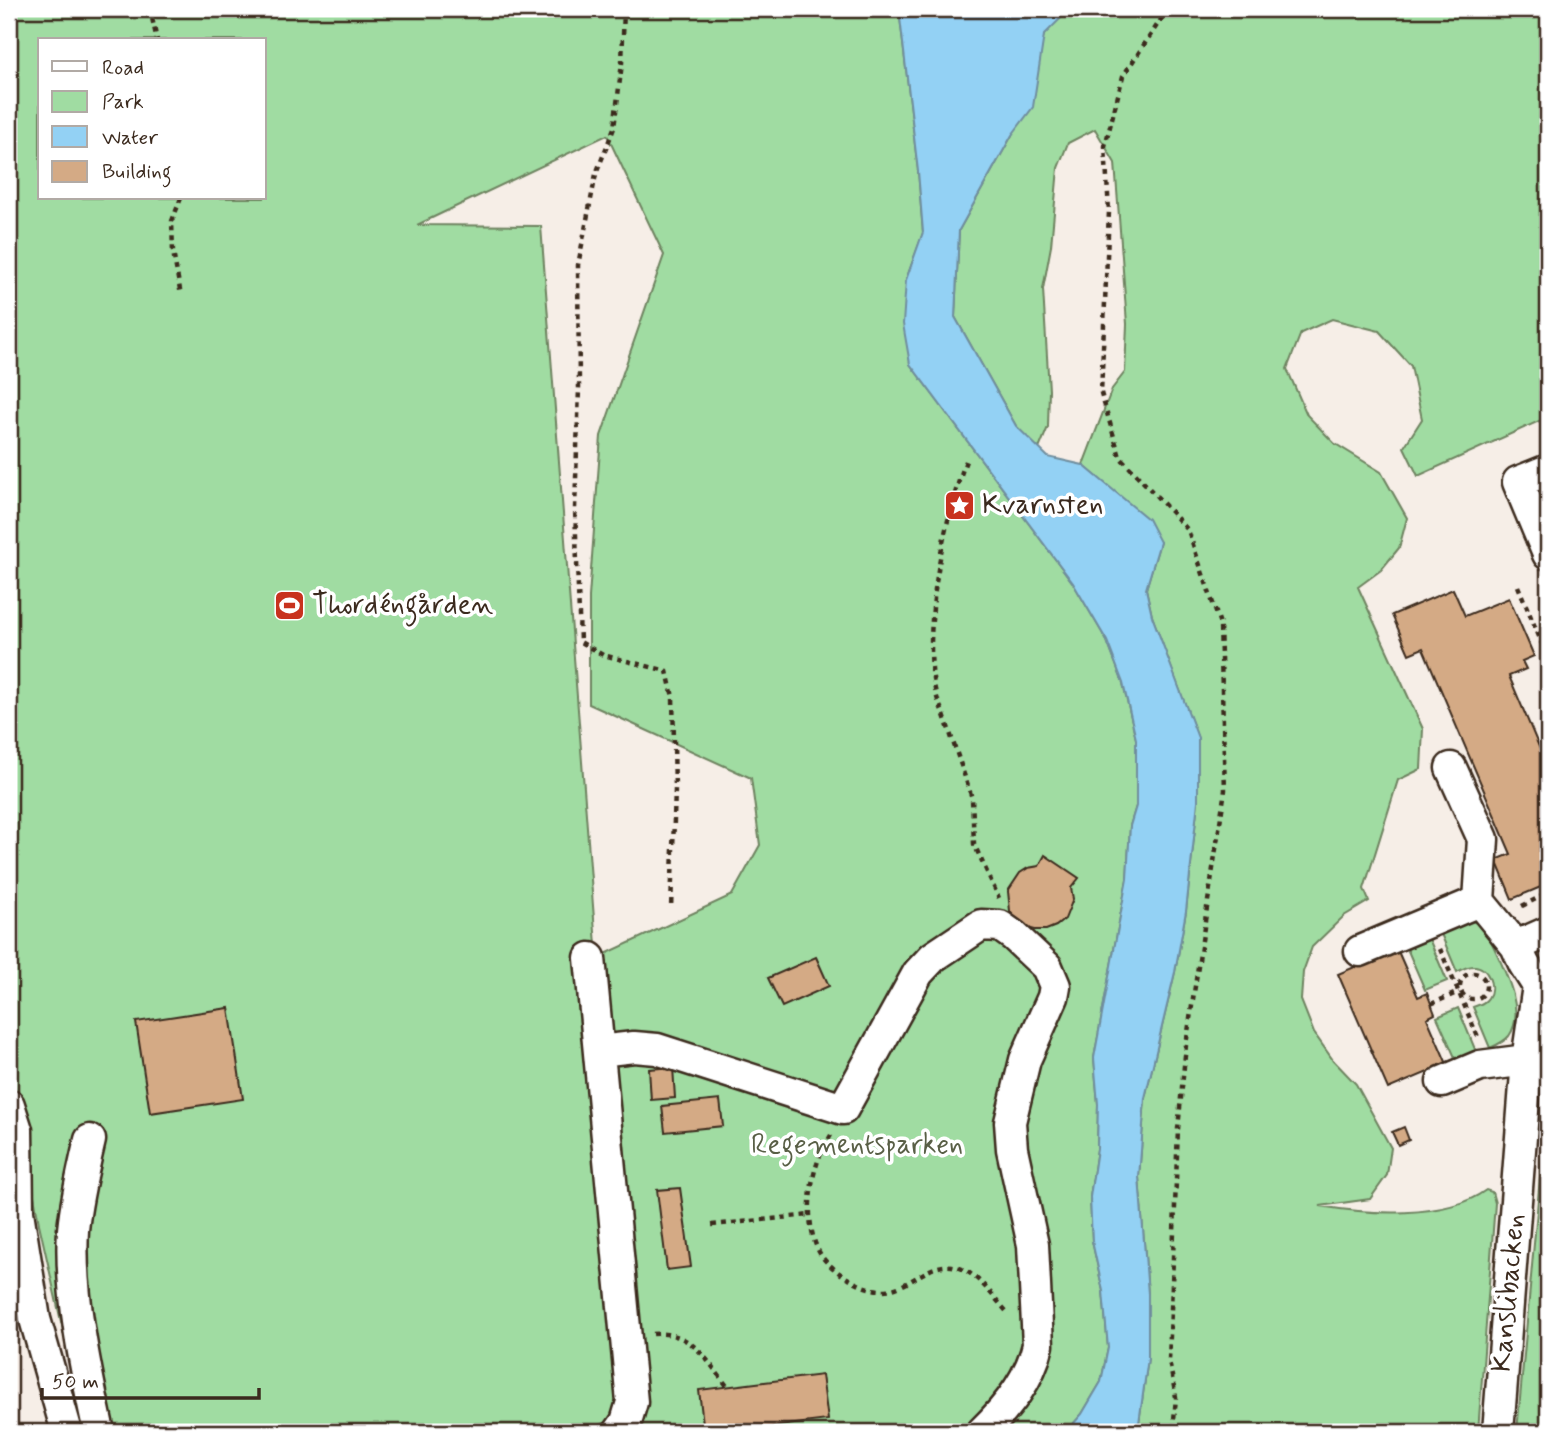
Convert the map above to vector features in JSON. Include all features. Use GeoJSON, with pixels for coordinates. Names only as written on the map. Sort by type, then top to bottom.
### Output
{"type":"FeatureCollection","features":[{"type":"Feature","properties":{"kind":"street"},"geometry":{"type":"LineString","coordinates":[[1548,470],[1518,482],[1548,554]]}},
{"type":"Feature","properties":{"kind":"street"},"geometry":{"type":"LineString","coordinates":[[1360,951],[1479,901],[1483,839],[1451,768]]}},
{"type":"Feature","properties":{"kind":"street","name":"Kanslibacken"},"geometry":{"type":"LineString","coordinates":[[1479,901],[1516,946],[1524,964],[1543,981],[1538,1062],[1498,1432]]}},
{"type":"Feature","properties":{"kind":"street"},"geometry":{"type":"LineString","coordinates":[[599,1051],[634,1047],[657,1049],[843,1109],[918,973],[933,957],[981,925],[1000,926],[1047,967],[1055,986],[1053,997],[1025,1060],[1010,1122],[1012,1149],[1033,1245],[1038,1345],[1024,1381],[982,1432]]}},
{"type":"Feature","properties":{"kind":"street"},"geometry":{"type":"LineString","coordinates":[[1516,946],[1548,932]]}},
{"type":"Feature","properties":{"kind":"street"},"geometry":{"type":"LineString","coordinates":[[590,958],[632,1402],[626,1422],[619,1432]]}},
{"type":"Feature","properties":{"kind":"street"},"geometry":{"type":"LineString","coordinates":[[1442,1082],[1489,1064],[1538,1062]]}},
{"type":"Feature","properties":{"kind":"street"},"geometry":{"type":"LineString","coordinates":[[9,1105],[17,1129],[18,1212],[35,1319],[67,1432]]}},
{"type":"Feature","properties":{"kind":"street"},"geometry":{"type":"LineString","coordinates":[[90,1140],[78,1194],[74,1246],[75,1287],[88,1380],[99,1432]]}},
{"type":"Feature","properties":{"kind":"path"},"geometry":{"type":"LineString","coordinates":[[150,9],[157,38]]}},
{"type":"Feature","properties":{"kind":"path"},"geometry":{"type":"LineString","coordinates":[[624,9],[622,63],[614,128],[596,174],[578,265],[579,388],[575,509],[580,642],[603,655],[667,671],[673,697],[675,789],[671,909]]}},
{"type":"Feature","properties":{"kind":"path"},"geometry":{"type":"LineString","coordinates":[[1168,9],[1123,76],[1105,146],[1109,211],[1101,393],[1120,457],[1188,530],[1220,624],[1225,790],[1186,1045],[1178,1129],[1169,1360],[1176,1397],[1173,1432]]}},
{"type":"Feature","properties":{"kind":"path"},"geometry":{"type":"LineString","coordinates":[[180,200],[172,221],[173,252],[181,295]]}},
{"type":"Feature","properties":{"kind":"path"},"geometry":{"type":"LineString","coordinates":[[967,461],[953,496],[939,569],[932,622],[932,664],[936,699],[943,712],[972,798],[974,844],[1001,903]]}},
{"type":"Feature","properties":{"kind":"path"},"geometry":{"type":"LineString","coordinates":[[1518,586],[1548,657]]}},
{"type":"Feature","properties":{"kind":"path"},"geometry":{"type":"LineString","coordinates":[[1522,905],[1548,893]]}},
{"type":"Feature","properties":{"kind":"path"},"geometry":{"type":"LineString","coordinates":[[1428,922],[1489,1064]]}},
{"type":"Feature","properties":{"kind":"path"},"geometry":{"type":"LineString","coordinates":[[1470,973],[1483,977],[1486,983],[1482,996],[1477,999],[1469,1000],[1460,992],[1460,982],[1470,973]]}},
{"type":"Feature","properties":{"kind":"path"},"geometry":{"type":"LineString","coordinates":[[1431,1004],[1460,992]]}},
{"type":"Feature","properties":{"kind":"path"},"geometry":{"type":"LineString","coordinates":[[843,1109],[817,1165],[810,1214],[816,1245],[823,1258],[848,1279],[884,1291],[903,1285],[936,1268],[949,1265],[961,1268],[972,1274],[1038,1345]]}},
{"type":"Feature","properties":{"kind":"path"},"geometry":{"type":"LineString","coordinates":[[712,1224],[810,1214]]}},
{"type":"Feature","properties":{"kind":"path"},"geometry":{"type":"LineString","coordinates":[[628,1338],[665,1333],[682,1337],[695,1346],[728,1387]]}},
{"type":"Feature","properties":{"kind":"green space","name":"Regementsparken"},"geometry":{"type":"Polygon","coordinates":[[[9,9],[899,9],[923,233],[906,280],[910,364],[1073,583],[1107,641],[1123,683],[1136,739],[1136,806],[1130,826],[1127,879],[1094,1058],[1098,1104],[1097,1149],[1090,1197],[1092,1241],[1103,1291],[1108,1348],[1101,1382],[1082,1414],[1066,1432],[636,1432],[644,1405],[585,1432],[86,1432],[39,1224],[9,1053],[9,9]],[[607,135],[417,225],[541,226],[597,958],[732,895],[760,845],[751,778],[589,704],[589,597],[601,436],[664,255],[607,135]]]}},
{"type":"Feature","properties":{"kind":"green space"},"geometry":{"type":"Polygon","coordinates":[[[1058,9],[1548,9],[1548,417],[1418,476],[1404,447],[1422,419],[1411,366],[1379,331],[1332,319],[1301,333],[1287,369],[1307,415],[1334,443],[1381,472],[1407,518],[1399,548],[1381,570],[1358,587],[1423,729],[1421,769],[1398,780],[1364,889],[1369,901],[1344,916],[1312,947],[1303,972],[1301,1000],[1314,1033],[1333,1060],[1356,1084],[1391,1148],[1387,1175],[1370,1199],[1320,1206],[1360,1211],[1405,1212],[1449,1206],[1469,1200],[1486,1190],[1492,1192],[1495,1203],[1478,1432],[1136,1432],[1148,1358],[1148,1294],[1139,1177],[1145,1098],[1175,972],[1186,911],[1198,801],[1198,739],[1152,616],[1146,589],[1160,542],[1108,487],[1083,465],[1112,389],[1125,372],[1127,324],[1115,163],[1095,129],[1068,143],[1058,168],[1051,246],[1043,289],[1049,390],[1048,427],[1039,449],[1016,426],[955,317],[959,230],[1012,135],[1044,35],[1058,9]]]}},
{"type":"Feature","properties":{"kind":"green space"},"geometry":{"type":"Polygon","coordinates":[[[1469,919],[1487,932],[1514,998],[1516,1012],[1509,1036],[1490,1048],[1473,1007],[1484,1003],[1488,998],[1491,983],[1487,973],[1474,966],[1457,972],[1439,929],[1469,919]]]}},
{"type":"Feature","properties":{"kind":"green space"},"geometry":{"type":"Polygon","coordinates":[[[1427,934],[1447,981],[1425,990],[1405,944],[1427,934]]]}},
{"type":"Feature","properties":{"kind":"green space"},"geometry":{"type":"Polygon","coordinates":[[[1458,1008],[1477,1054],[1457,1062],[1437,1017],[1458,1008]]]}},
{"type":"Feature","properties":{"kind":"green space"},"geometry":{"type":"Polygon","coordinates":[[[1542,1155],[1548,1156],[1548,1426],[1532,1429],[1532,1432],[1517,1432],[1542,1155]]]}},
{"type":"Feature","properties":{"kind":"water"},"geometry":{"type":"Polygon","coordinates":[[[899,9],[1070,9],[1044,35],[1033,107],[1012,135],[959,230],[955,317],[1016,426],[1048,457],[1083,465],[1148,519],[1160,542],[1146,589],[1152,616],[1198,738],[1198,801],[1186,911],[1175,972],[1145,1098],[1139,1177],[1148,1294],[1148,1358],[1136,1432],[1066,1432],[1082,1414],[1101,1382],[1108,1348],[1103,1291],[1092,1241],[1090,1197],[1097,1149],[1098,1104],[1094,1058],[1127,879],[1130,826],[1136,806],[1136,739],[1123,683],[1107,641],[1073,583],[910,364],[903,324],[906,280],[923,232],[899,9]]]}},
{"type":"Feature","properties":{"kind":"building"},"geometry":{"type":"Polygon","coordinates":[[[1453,589],[1465,616],[1509,598],[1534,656],[1522,661],[1526,669],[1509,676],[1548,768],[1548,884],[1512,899],[1496,860],[1511,854],[1423,648],[1409,654],[1392,615],[1453,589]]]}},
{"type":"Feature","properties":{"kind":"building"},"geometry":{"type":"Polygon","coordinates":[[[1045,855],[1079,878],[1071,888],[1073,899],[1065,919],[1046,930],[1035,930],[1024,927],[1016,920],[1010,911],[1008,891],[1020,873],[1039,866],[1045,855]]]}},
{"type":"Feature","properties":{"kind":"building"},"geometry":{"type":"Polygon","coordinates":[[[1397,949],[1418,997],[1427,993],[1435,1014],[1427,1018],[1447,1064],[1388,1089],[1338,974],[1397,949]]]}},
{"type":"Feature","properties":{"kind":"building"},"geometry":{"type":"Polygon","coordinates":[[[816,957],[829,986],[782,1007],[768,978],[816,957]]]}},
{"type":"Feature","properties":{"kind":"building"},"geometry":{"type":"Polygon","coordinates":[[[229,1008],[243,1099],[150,1113],[136,1022],[229,1008]]]}},
{"type":"Feature","properties":{"kind":"building"},"geometry":{"type":"Polygon","coordinates":[[[673,1067],[675,1098],[651,1100],[649,1069],[673,1067]]]}},
{"type":"Feature","properties":{"kind":"building"},"geometry":{"type":"Polygon","coordinates":[[[720,1100],[723,1126],[665,1132],[662,1106],[720,1100]]]}},
{"type":"Feature","properties":{"kind":"building"},"geometry":{"type":"Polygon","coordinates":[[[1404,1127],[1409,1140],[1398,1145],[1392,1132],[1404,1127]]]}},
{"type":"Feature","properties":{"kind":"building"},"geometry":{"type":"Polygon","coordinates":[[[680,1188],[691,1267],[667,1270],[657,1190],[680,1188]]]}},
{"type":"Feature","properties":{"kind":"building"},"geometry":{"type":"Polygon","coordinates":[[[822,1375],[828,1420],[729,1432],[704,1432],[699,1390],[822,1375]]]}},
{"type":"Feature","properties":{"kind":"place","name":"Kvarnsten"},"geometry":{"type":"Point","coordinates":[959,505]}},
{"type":"Feature","properties":{"kind":"place","name":"Thordéngården"},"geometry":{"type":"Point","coordinates":[289,605]}}]}
